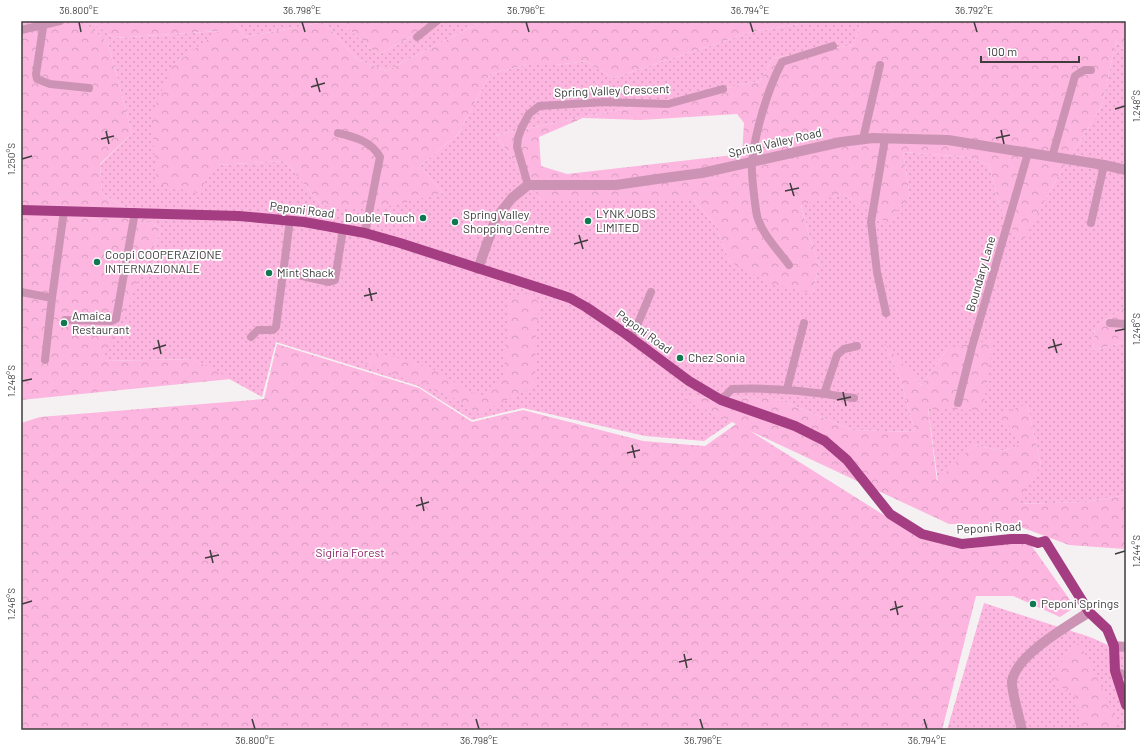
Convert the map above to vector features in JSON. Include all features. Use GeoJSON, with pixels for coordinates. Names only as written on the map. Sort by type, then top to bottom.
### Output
{"type":"FeatureCollection","features":[{"type":"Feature","properties":{"kind":"main road","name":"Peponi Road"},"geometry":{"type":"LineString","coordinates":[[21,210],[135,212],[239,216],[290,220],[365,233],[570,298],[632,338],[689,381],[721,400],[795,426],[825,441],[847,460],[890,514],[922,534],[962,544],[1011,539],[1026,539],[1038,543],[1045,541],[1089,612],[1105,626],[1114,646],[1115,671],[1126,705]]}},
{"type":"Feature","properties":{"kind":"street"},"geometry":{"type":"LineString","coordinates":[[21,30],[44,23],[60,21]]}},
{"type":"Feature","properties":{"kind":"street"},"geometry":{"type":"LineString","coordinates":[[417,37],[437,21]]}},
{"type":"Feature","properties":{"kind":"street"},"geometry":{"type":"LineString","coordinates":[[44,23],[36,74],[37,79],[50,84],[89,88]]}},
{"type":"Feature","properties":{"kind":"street"},"geometry":{"type":"LineString","coordinates":[[789,265],[764,231],[757,216],[752,162],[764,109],[782,62],[833,46]]}},
{"type":"Feature","properties":{"kind":"street"},"geometry":{"type":"LineString","coordinates":[[863,139],[880,65]]}},
{"type":"Feature","properties":{"kind":"street"},"geometry":{"type":"LineString","coordinates":[[1052,157],[1075,76],[1084,70],[1091,70]]}},
{"type":"Feature","properties":{"kind":"street","name":"Spring Valley Crescent"},"geometry":{"type":"LineString","coordinates":[[528,185],[517,147],[518,138],[529,114],[539,106],[605,102],[668,104],[723,89]]}},
{"type":"Feature","properties":{"kind":"street"},"geometry":{"type":"LineString","coordinates":[[338,133],[366,142],[380,157],[365,233]]}},
{"type":"Feature","properties":{"kind":"street","name":"Spring Valley Road"},"geometry":{"type":"LineString","coordinates":[[528,185],[616,185],[702,173],[841,142],[863,139],[948,140],[1104,165],[1126,170]]}},
{"type":"Feature","properties":{"kind":"street"},"geometry":{"type":"LineString","coordinates":[[885,139],[871,222],[877,272],[886,313]]}},
{"type":"Feature","properties":{"kind":"street","name":"Boundary Lane"},"geometry":{"type":"LineString","coordinates":[[958,402],[972,347],[1028,153]]}},
{"type":"Feature","properties":{"kind":"street"},"geometry":{"type":"LineString","coordinates":[[1091,223],[1104,165]]}},
{"type":"Feature","properties":{"kind":"street"},"geometry":{"type":"LineString","coordinates":[[478,269],[496,218],[512,198],[528,185]]}},
{"type":"Feature","properties":{"kind":"street"},"geometry":{"type":"LineString","coordinates":[[45,360],[64,210]]}},
{"type":"Feature","properties":{"kind":"street"},"geometry":{"type":"LineString","coordinates":[[65,320],[112,321],[116,319],[135,212]]}},
{"type":"Feature","properties":{"kind":"street"},"geometry":{"type":"LineString","coordinates":[[251,337],[258,330],[272,330],[276,327],[290,220]]}},
{"type":"Feature","properties":{"kind":"street"},"geometry":{"type":"LineString","coordinates":[[298,275],[329,282],[335,280],[343,229]]}},
{"type":"Feature","properties":{"kind":"street"},"geometry":{"type":"LineString","coordinates":[[21,292],[52,298]]}},
{"type":"Feature","properties":{"kind":"street"},"geometry":{"type":"LineString","coordinates":[[632,338],[651,292]]}},
{"type":"Feature","properties":{"kind":"street"},"geometry":{"type":"LineString","coordinates":[[787,389],[804,323]]}},
{"type":"Feature","properties":{"kind":"street"},"geometry":{"type":"LineString","coordinates":[[1110,323],[1126,324]]}},
{"type":"Feature","properties":{"kind":"street"},"geometry":{"type":"LineString","coordinates":[[824,394],[836,355],[844,349],[857,346]]}},
{"type":"Feature","properties":{"kind":"street"},"geometry":{"type":"LineString","coordinates":[[721,400],[732,389],[787,389],[854,398]]}},
{"type":"Feature","properties":{"kind":"street"},"geometry":{"type":"LineString","coordinates":[[1022,730],[1012,682],[1018,668],[1034,650],[1089,612]]}},
{"type":"Feature","properties":{"kind":"street"},"geometry":{"type":"LineString","coordinates":[[1114,646],[1126,647]]}},
{"type":"Feature","properties":{"kind":"street"},"geometry":{"type":"LineString","coordinates":[[1115,671],[1126,675]]}},
{"type":"Feature","properties":{"kind":"green space"},"geometry":{"type":"Polygon","coordinates":[[[21,21],[82,21],[108,43],[132,133],[100,164],[102,194],[162,229],[102,361],[193,359],[231,379],[21,400],[21,21]]]}},
{"type":"Feature","properties":{"kind":"green space"},"geometry":{"type":"Polygon","coordinates":[[[82,21],[91,21],[114,38],[220,31],[173,65],[216,165],[285,161],[322,206],[443,193],[420,166],[458,134],[490,74],[526,65],[556,65],[586,61],[613,78],[751,32],[817,21],[862,21],[853,45],[773,58],[760,81],[496,135],[541,200],[694,200],[715,225],[730,262],[813,293],[819,263],[809,236],[801,204],[843,194],[887,222],[910,196],[903,152],[967,157],[989,165],[999,204],[1021,244],[1055,182],[1102,105],[1116,41],[1126,51],[1126,307],[1095,327],[1093,350],[1126,342],[1126,495],[1085,502],[1015,504],[1041,465],[1027,404],[1010,426],[1022,444],[1004,451],[974,445],[938,482],[928,408],[948,348],[921,385],[884,344],[900,377],[915,432],[853,430],[775,398],[681,397],[732,422],[704,441],[645,436],[523,408],[472,420],[418,386],[276,342],[262,397],[193,359],[101,361],[162,229],[102,194],[100,165],[132,133],[108,43],[82,21]]]}},
{"type":"Feature","properties":{"kind":"green space"},"geometry":{"type":"Polygon","coordinates":[[[91,21],[234,21],[245,37],[324,22],[357,59],[386,71],[483,21],[817,21],[751,32],[613,78],[586,61],[556,65],[526,65],[490,74],[458,134],[420,166],[443,193],[381,208],[322,206],[285,161],[216,165],[198,193],[157,184],[151,115],[173,65],[219,31],[114,38],[91,21]]]}},
{"type":"Feature","properties":{"kind":"green space"},"geometry":{"type":"Polygon","coordinates":[[[234,21],[340,21],[378,55],[440,21],[483,21],[386,71],[357,59],[324,22],[245,37],[234,21]]]}},
{"type":"Feature","properties":{"kind":"green space"},"geometry":{"type":"Polygon","coordinates":[[[340,21],[440,21],[378,55],[340,21]]]}},
{"type":"Feature","properties":{"kind":"green space"},"geometry":{"type":"Polygon","coordinates":[[[862,21],[1126,21],[1126,51],[1116,41],[1102,105],[1055,182],[1021,245],[999,204],[989,165],[967,157],[903,152],[910,196],[887,223],[843,194],[801,205],[809,236],[819,263],[813,293],[774,285],[730,262],[715,225],[694,200],[541,200],[496,135],[760,81],[773,58],[853,45],[862,21]],[[737,114],[641,120],[583,118],[539,137],[541,166],[567,174],[742,154],[744,123],[737,114]]]}},
{"type":"Feature","properties":{"kind":"green space"},"geometry":{"type":"Polygon","coordinates":[[[530,293],[540,304],[536,331],[535,386],[479,414],[454,398],[365,363],[378,353],[410,361],[436,371],[480,397],[505,374],[504,350],[509,332],[509,299],[530,293]]]}},
{"type":"Feature","properties":{"kind":"green space"},"geometry":{"type":"Polygon","coordinates":[[[1126,307],[1126,342],[1093,350],[1095,327],[1126,307]]]}},
{"type":"Feature","properties":{"kind":"green space","name":"Sigiria Forest"},"geometry":{"type":"Polygon","coordinates":[[[993,340],[983,410],[928,409],[937,481],[974,445],[1004,451],[1021,444],[1010,426],[996,416],[1027,404],[1041,465],[1016,504],[1085,502],[1126,495],[1126,552],[1125,549],[1069,545],[1013,524],[949,524],[750,431],[922,539],[967,549],[1013,542],[1031,545],[1075,607],[1060,617],[1013,596],[976,596],[942,730],[21,730],[21,423],[40,417],[264,399],[277,344],[419,388],[472,422],[523,410],[643,441],[705,446],[736,424],[680,397],[775,398],[853,430],[915,432],[900,377],[883,342],[921,385],[948,348],[993,340]]]}},
{"type":"Feature","properties":{"kind":"green space"},"geometry":{"type":"Polygon","coordinates":[[[984,603],[1090,637],[1126,653],[1126,730],[947,730],[984,603]]]}},
{"type":"Feature","properties":{"kind":"green space"},"geometry":{"type":"Polygon","coordinates":[[[1079,642],[1105,694],[1118,730],[1082,730],[1076,697],[1048,678],[1079,642]]]}},
{"type":"Feature","properties":{"kind":"place","name":"Double Touch"},"geometry":{"type":"Point","coordinates":[423,218]}},
{"type":"Feature","properties":{"kind":"place","name":"LYNK JOBS LIMITED"},"geometry":{"type":"Point","coordinates":[588,221]}},
{"type":"Feature","properties":{"kind":"place","name":"Spring Valley Shopping Centre"},"geometry":{"type":"Point","coordinates":[455,222]}},
{"type":"Feature","properties":{"kind":"place","name":"Coopi COOPERAZIONE INTERNAZIONALE"},"geometry":{"type":"Point","coordinates":[97,262]}},
{"type":"Feature","properties":{"kind":"place","name":"Mint Shack"},"geometry":{"type":"Point","coordinates":[269,273]}},
{"type":"Feature","properties":{"kind":"place","name":"Amaica Restaurant"},"geometry":{"type":"Point","coordinates":[64,323]}},
{"type":"Feature","properties":{"kind":"place","name":"Chez Sonia"},"geometry":{"type":"Point","coordinates":[680,358]}},
{"type":"Feature","properties":{"kind":"place","name":"Peponi Springs"},"geometry":{"type":"Point","coordinates":[1033,604]}}]}
